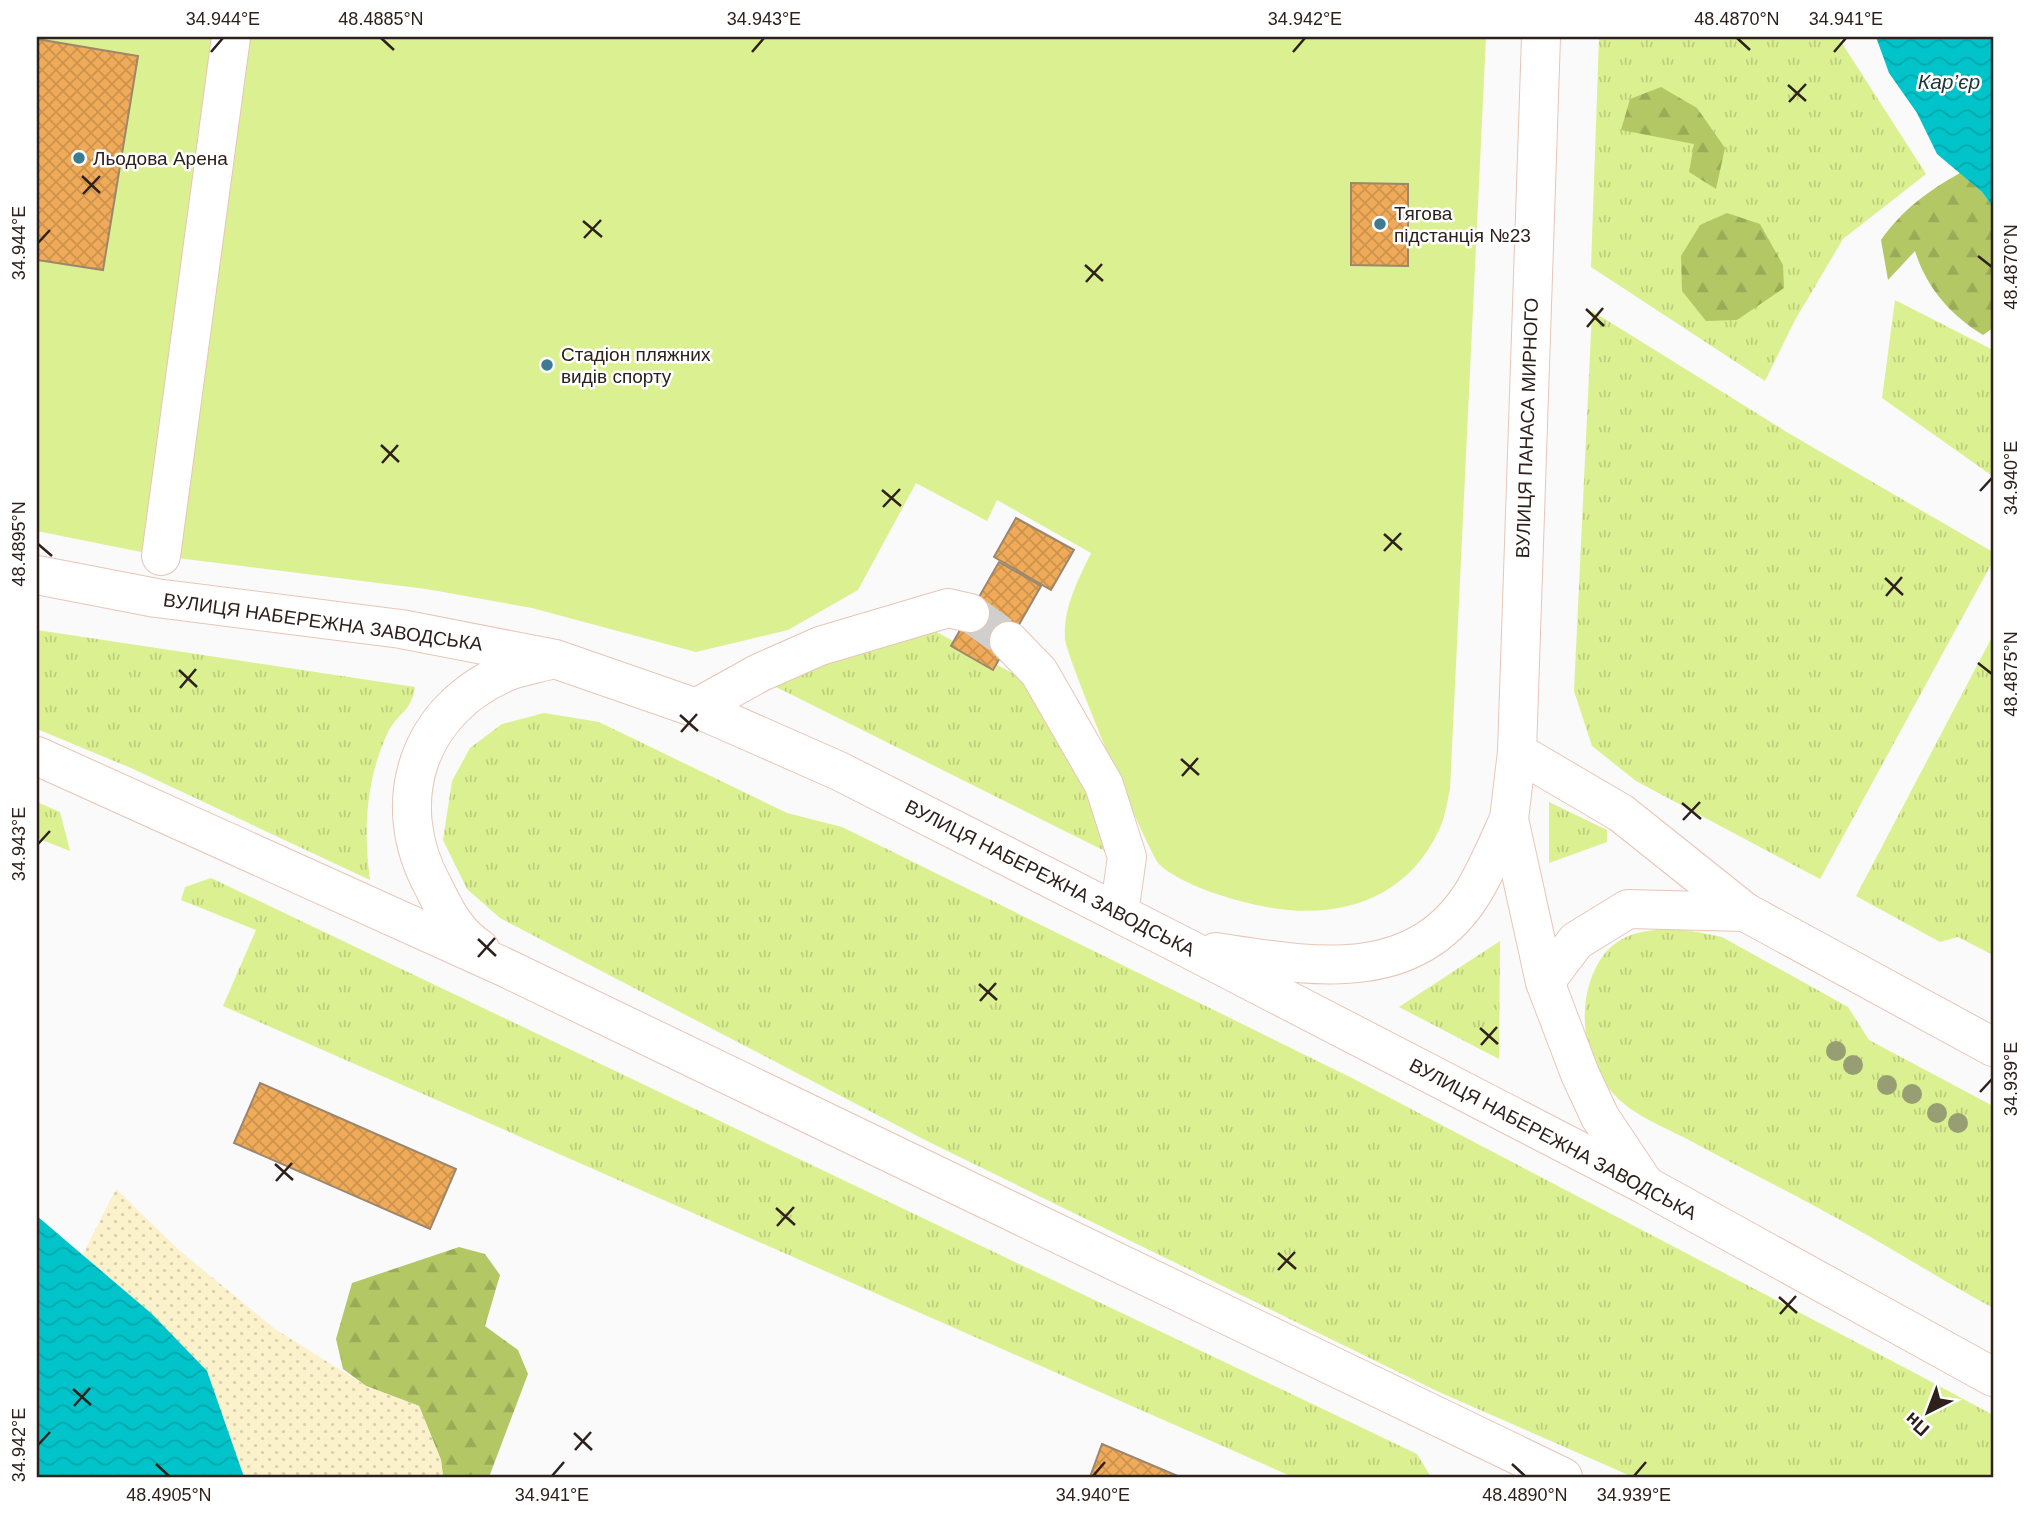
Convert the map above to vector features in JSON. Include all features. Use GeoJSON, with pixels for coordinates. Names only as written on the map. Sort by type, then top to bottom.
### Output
{"type":"FeatureCollection","features":[{"type":"Feature","properties":{"kind":"main road"},"geometry":{"type":"LineString","coordinates":[[161,556],[231,37]]}},
{"type":"Feature","properties":{"kind":"main road","name":"ВУЛИЦЯ ПАНАСА МИРНОГО"},"geometry":{"type":"LineString","coordinates":[[1509,819],[1517,752],[1541,37]]}},
{"type":"Feature","properties":{"kind":"main road","name":"ВУЛИЦЯ НАБЕРЕЖНА ЗАВОДСЬКА"},"geometry":{"type":"LineString","coordinates":[[37,575],[156,598],[401,629],[555,659],[696,708],[839,771],[1187,947],[1645,1185],[1993,1377]]}},
{"type":"Feature","properties":{"kind":"main road"},"geometry":{"type":"LineString","coordinates":[[696,708],[759,673],[820,646],[948,608],[970,613]]}},
{"type":"Feature","properties":{"kind":"main road"},"geometry":{"type":"LineString","coordinates":[[1009,641],[1039,672],[1104,785],[1127,857],[1119,913]]}},
{"type":"Feature","properties":{"kind":"main road"},"geometry":{"type":"LineString","coordinates":[[504,967],[463,937],[449,919],[423,868],[412,831],[412,783],[420,758],[435,732],[457,704],[482,685],[510,671],[555,659]]}},
{"type":"Feature","properties":{"kind":"main road"},"geometry":{"type":"LineString","coordinates":[[1517,752],[1620,813],[1745,912],[1993,1047]]}},
{"type":"Feature","properties":{"kind":"main road"},"geometry":{"type":"LineString","coordinates":[[37,757],[504,967],[1563,1477]]}},
{"type":"Feature","properties":{"kind":"main road"},"geometry":{"type":"LineString","coordinates":[[1187,947],[1315,967],[1377,962],[1435,937],[1473,893],[1509,819]]}},
{"type":"Feature","properties":{"kind":"main road"},"geometry":{"type":"LineString","coordinates":[[1509,819],[1545,982],[1580,1074],[1600,1117],[1645,1185]]}},
{"type":"Feature","properties":{"kind":"main road"},"geometry":{"type":"LineString","coordinates":[[1545,982],[1576,941],[1628,909],[1745,912]]}},
{"type":"Feature","properties":{"kind":"green space"},"geometry":{"type":"Polygon","coordinates":[[[37,37],[1486,37],[1450,789],[1439,830],[1423,857],[1403,878],[1380,894],[1355,904],[1328,910],[1299,911],[1240,901],[1197,887],[1166,870],[1152,852],[1125,792],[1092,715],[1065,639],[1069,605],[1091,553],[997,500],[987,521],[916,483],[858,590],[788,630],[696,652],[532,608],[426,589],[161,556],[37,531],[37,37]]]}},
{"type":"Feature","properties":{"kind":"green space"},"geometry":{"type":"Polygon","coordinates":[[[1599,37],[1838,37],[1926,174],[1843,239],[1795,320],[1765,381],[1591,267],[1599,37]]]}},
{"type":"Feature","properties":{"kind":"green space"},"geometry":{"type":"Polygon","coordinates":[[[1661,87],[1697,108],[1725,148],[1716,189],[1689,172],[1694,144],[1621,130],[1630,99],[1661,87]]]}},
{"type":"Feature","properties":{"kind":"green space"},"geometry":{"type":"Polygon","coordinates":[[[1960,173],[1982,192],[1993,207],[1993,328],[1983,335],[1941,300],[1926,277],[1915,251],[1888,280],[1881,240],[1916,202],[1960,173]]]}},
{"type":"Feature","properties":{"kind":"green space"},"geometry":{"type":"Polygon","coordinates":[[[1727,213],[1760,224],[1783,265],[1784,288],[1737,320],[1706,321],[1682,291],[1681,256],[1700,225],[1727,213]]]}},
{"type":"Feature","properties":{"kind":"green space"},"geometry":{"type":"Polygon","coordinates":[[[1895,300],[1993,350],[1991,475],[1882,398],[1895,300]]]}},
{"type":"Feature","properties":{"kind":"green space"},"geometry":{"type":"Polygon","coordinates":[[[1592,311],[1790,434],[1993,552],[1993,561],[1820,879],[1636,781],[1592,746],[1574,691],[1592,311]]]}},
{"type":"Feature","properties":{"kind":"green space"},"geometry":{"type":"Polygon","coordinates":[[[37,630],[415,687],[407,707],[388,732],[375,768],[367,823],[370,880],[131,768],[37,729],[37,630]]]}},
{"type":"Feature","properties":{"kind":"green space"},"geometry":{"type":"Polygon","coordinates":[[[933,630],[1021,678],[1088,794],[1111,854],[772,685],[829,657],[933,630]]]}},
{"type":"Feature","properties":{"kind":"green space"},"geometry":{"type":"Polygon","coordinates":[[[1993,635],[1993,955],[1958,937],[1940,942],[1856,896],[1993,635]]]}},
{"type":"Feature","properties":{"kind":"green space"},"geometry":{"type":"Polygon","coordinates":[[[544,713],[599,722],[787,813],[842,827],[1352,1078],[1913,1372],[1993,1415],[1993,1477],[1633,1477],[1439,1392],[927,1141],[500,918],[467,889],[443,840],[452,781],[470,748],[502,724],[544,713]]]}},
{"type":"Feature","properties":{"kind":"green space"},"geometry":{"type":"Polygon","coordinates":[[[37,802],[60,812],[70,851],[37,838],[37,802]]]}},
{"type":"Feature","properties":{"kind":"green space"},"geometry":{"type":"Polygon","coordinates":[[[1549,802],[1607,830],[1607,842],[1549,863],[1549,802]]]}},
{"type":"Feature","properties":{"kind":"green space"},"geometry":{"type":"Polygon","coordinates":[[[211,878],[1417,1454],[1431,1477],[1293,1477],[223,1006],[256,930],[181,900],[185,887],[211,878]]]}},
{"type":"Feature","properties":{"kind":"green space"},"geometry":{"type":"Polygon","coordinates":[[[1676,928],[1722,937],[1848,1007],[1869,1040],[1993,1106],[1993,1308],[1832,1216],[1647,1119],[1611,1091],[1596,1067],[1587,1040],[1585,1010],[1590,982],[1604,955],[1622,939],[1646,931],[1676,928]]]}},
{"type":"Feature","properties":{"kind":"green space"},"geometry":{"type":"Polygon","coordinates":[[[1500,941],[1499,1059],[1399,1007],[1500,941]]]}},
{"type":"Feature","properties":{"kind":"green space"},"geometry":{"type":"Polygon","coordinates":[[[459,1247],[485,1254],[500,1275],[485,1326],[518,1350],[528,1374],[489,1477],[443,1477],[441,1460],[419,1406],[366,1386],[343,1369],[336,1339],[352,1283],[459,1247]]]}},
{"type":"Feature","properties":{"kind":"sand"},"geometry":{"type":"Polygon","coordinates":[[[116,1189],[180,1251],[275,1329],[366,1386],[419,1406],[441,1460],[443,1477],[244,1477],[229,1439],[83,1254],[116,1189]]]}},
{"type":"Feature","properties":{"kind":"water","name":"Кар’єр"},"geometry":{"type":"Polygon","coordinates":[[[1876,37],[1993,37],[1993,207],[1982,192],[1937,154],[1917,113],[1889,73],[1876,37]]]}},
{"type":"Feature","properties":{"kind":"water"},"geometry":{"type":"Polygon","coordinates":[[[37,1216],[152,1314],[207,1371],[244,1477],[37,1477],[37,1216]]]}},
{"type":"Feature","properties":{"kind":"building","name":"Льодова Арена"},"geometry":{"type":"Polygon","coordinates":[[[37,39],[138,56],[103,270],[37,260],[37,39]]]}},
{"type":"Feature","properties":{"kind":"building","name":"Тягова пiдстанцiя №23"},"geometry":{"type":"Polygon","coordinates":[[[1351,183],[1408,184],[1408,266],[1351,265],[1351,183]]]}},
{"type":"Feature","properties":{"kind":"building"},"geometry":{"type":"Polygon","coordinates":[[[1016,518],[1074,550],[1051,590],[994,557],[1016,518]]]}},
{"type":"Feature","properties":{"kind":"building"},"geometry":{"type":"Polygon","coordinates":[[[999,562],[1041,586],[993,670],[951,646],[999,562]]]}},
{"type":"Feature","properties":{"kind":"building"},"geometry":{"type":"Polygon","coordinates":[[[260,1083],[456,1169],[430,1229],[234,1143],[260,1083]]]}},
{"type":"Feature","properties":{"kind":"building"},"geometry":{"type":"Polygon","coordinates":[[[1102,1444],[1180,1477],[1090,1477],[1102,1444]]]}},
{"type":"Feature","properties":{"kind":"tunnel"},"geometry":{"type":"LineString","coordinates":[[970,613],[1009,641]]}},
{"type":"Feature","properties":{"kind":"place","name":"Льодова Арена"},"geometry":{"type":"Point","coordinates":[79,158]}},
{"type":"Feature","properties":{"kind":"place","name":"Тягова пiдстанцiя №23"},"geometry":{"type":"Point","coordinates":[1380,224]}},
{"type":"Feature","properties":{"kind":"place","name":"Стадіон пляжних видів спорту"},"geometry":{"type":"Point","coordinates":[547,365]}}]}
